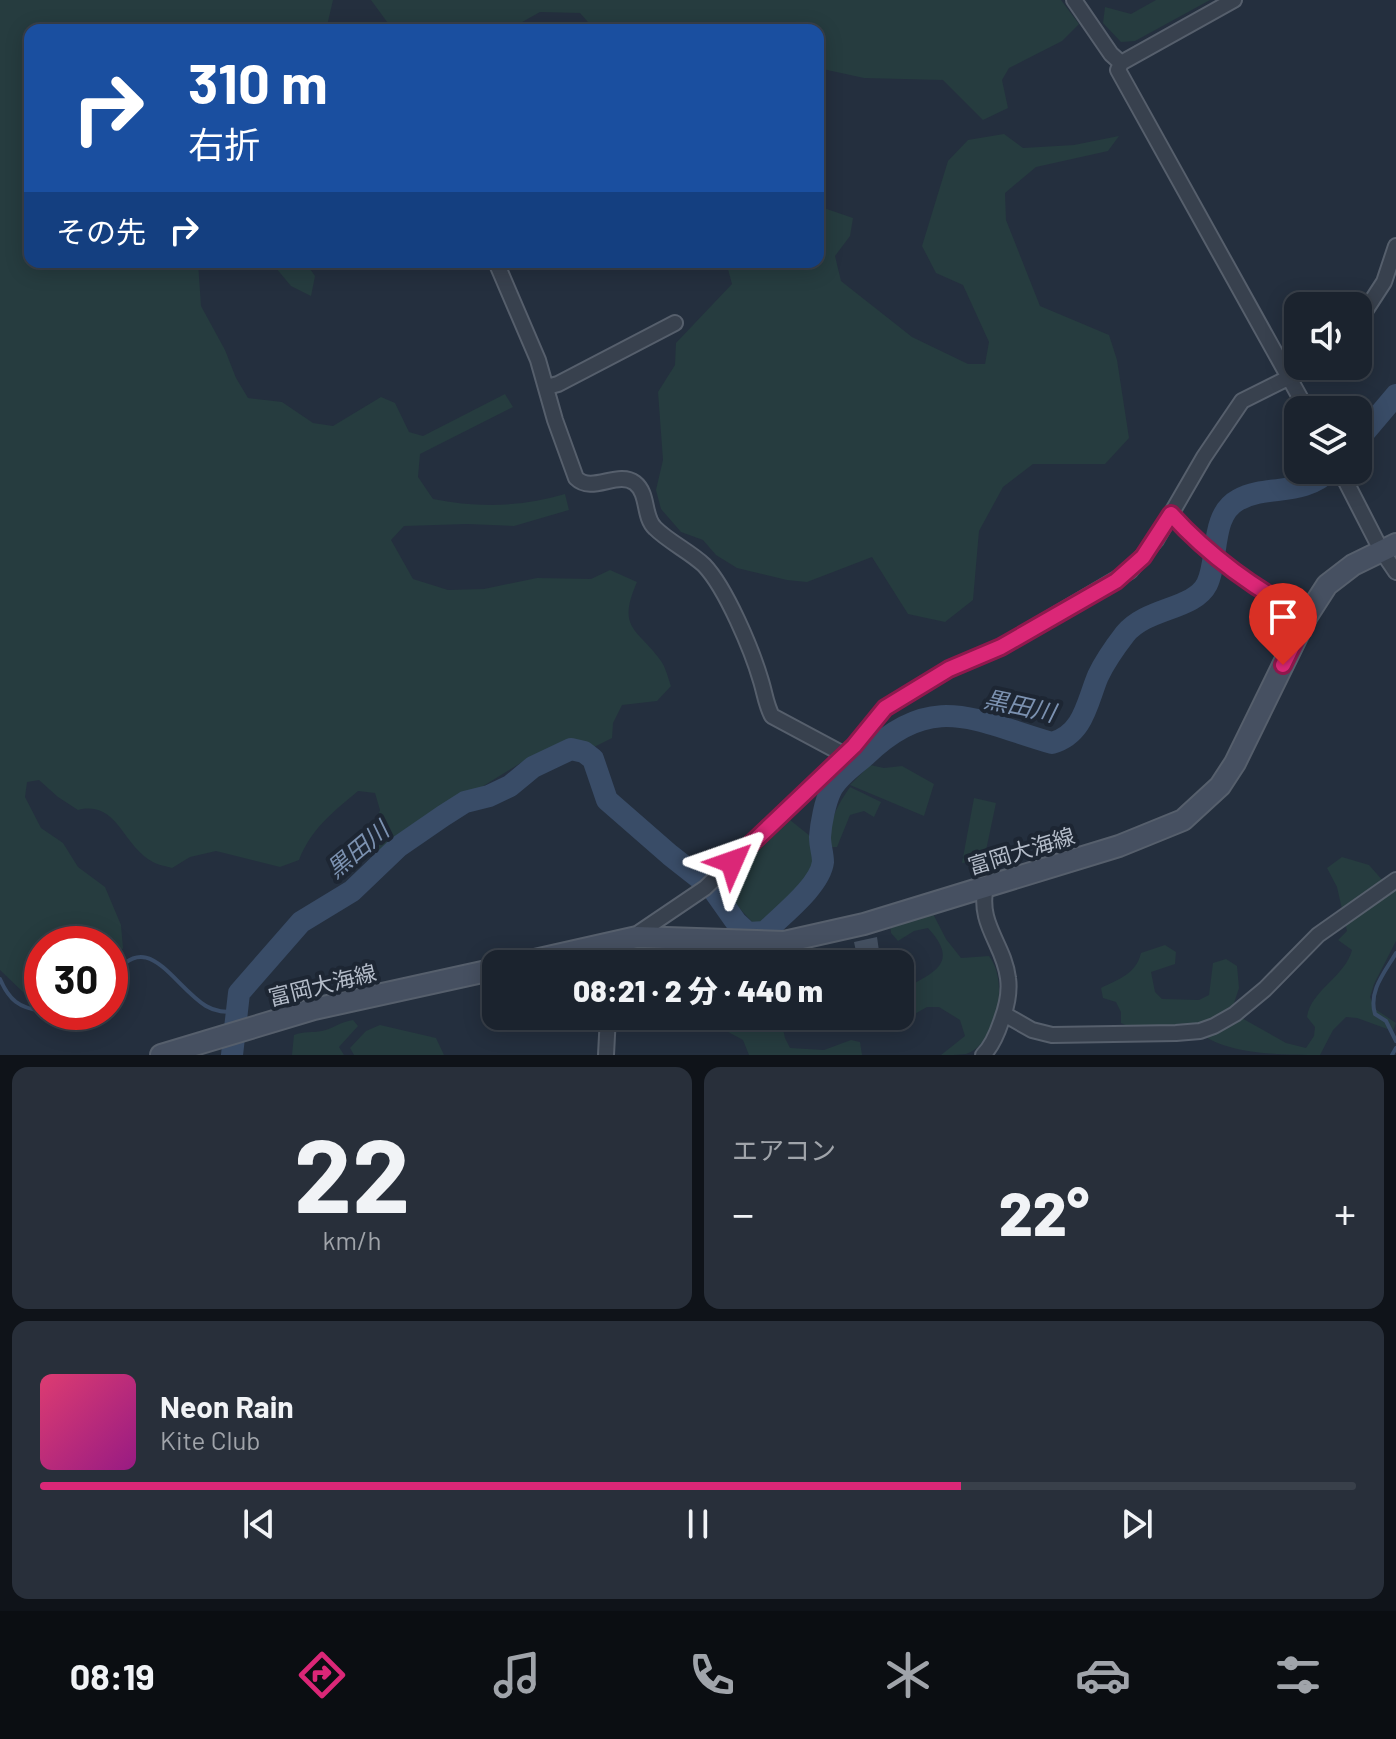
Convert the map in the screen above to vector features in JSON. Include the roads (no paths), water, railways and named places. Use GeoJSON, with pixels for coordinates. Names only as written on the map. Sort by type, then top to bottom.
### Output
{"type":"FeatureCollection","features":[{"type":"Feature","properties":{"kind":"main road","name":"富岡大海線"},"geometry":{"type":"LineString","coordinates":[[616,950],[637,937],[784,942],[864,924],[1155,833],[1183,820],[1220,786],[1235,763],[1307,616],[1327,585],[1353,565],[1389,547]]}},
{"type":"Feature","properties":{"kind":"main road","name":"富岡大海線"},"geometry":{"type":"LineString","coordinates":[[161,1055],[314,1009],[482,972]]}},
{"type":"Feature","properties":{"kind":"street"},"geometry":{"type":"LineString","coordinates":[[1074,0],[1111,54],[1121,63]]}},
{"type":"Feature","properties":{"kind":"street"},"geometry":{"type":"LineString","coordinates":[[1234,0],[1121,63],[1118,70],[1284,368]]}},
{"type":"Feature","properties":{"kind":"street"},"geometry":{"type":"LineString","coordinates":[[1372,300],[1384,282],[1396,246]]}},
{"type":"Feature","properties":{"kind":"street"},"geometry":{"type":"LineString","coordinates":[[499,268],[538,360],[576,478],[581,483],[591,484],[626,480],[635,483],[643,494],[652,526],[703,565],[717,582],[752,659],[772,716],[843,754]]}},
{"type":"Feature","properties":{"kind":"street"},"geometry":{"type":"LineString","coordinates":[[547,387],[675,323]]}},
{"type":"Feature","properties":{"kind":"street"},"geometry":{"type":"LineString","coordinates":[[637,937],[708,885],[854,746],[885,708],[949,669],[1001,647],[1130,571],[1156,540],[1204,457],[1242,401],[1288,380]]}},
{"type":"Feature","properties":{"kind":"street"},"geometry":{"type":"LineString","coordinates":[[1349,484],[1389,547],[1396,572]]}},
{"type":"Feature","properties":{"kind":"street"},"geometry":{"type":"LineString","coordinates":[[1171,514],[1215,556],[1279,602],[1307,616]]}},
{"type":"Feature","properties":{"kind":"street"},"geometry":{"type":"LineString","coordinates":[[1004,1014],[1032,1030],[1052,1035],[1200,1031],[1235,1014],[1265,989],[1318,935],[1396,880]]}},
{"type":"Feature","properties":{"kind":"street"},"geometry":{"type":"LineString","coordinates":[[983,1055],[990,1048],[1004,1014],[1008,978],[988,927],[983,898],[986,886]]}},
{"type":"Feature","properties":{"kind":"street"},"geometry":{"type":"LineString","coordinates":[[606,1055],[607,1030]]}},
{"type":"Feature","properties":{"kind":"waterway","name":"黒田川"},"geometry":{"type":"LineString","coordinates":[[1372,423],[1396,395]]}},
{"type":"Feature","properties":{"kind":"waterway","name":"黒田川"},"geometry":{"type":"LineString","coordinates":[[232,1055],[239,993],[301,922],[352,891],[398,847],[443,816],[465,802],[510,786],[533,767],[571,749],[584,752],[593,759],[607,800],[712,888],[736,922],[748,933],[765,932],[799,900],[820,871],[823,862],[821,825],[834,785],[890,735],[912,723],[955,716],[1052,743],[1063,739],[1078,725],[1101,670],[1125,634],[1145,618],[1201,593],[1211,574],[1219,527],[1229,507],[1249,495],[1308,484]]}},
{"type":"Feature","properties":{"kind":"waterway"},"geometry":{"type":"LineString","coordinates":[[1396,953],[1379,982],[1373,1006],[1375,1014],[1386,1021],[1396,1041]]}},
{"type":"Feature","properties":{"kind":"waterway"},"geometry":{"type":"LineString","coordinates":[[128,962],[135,957],[147,958],[159,964],[206,1006],[217,1011],[236,1012]]}},
{"type":"Feature","properties":{"kind":"waterway"},"geometry":{"type":"LineString","coordinates":[[0,979],[7,992],[24,1006]]}},
{"type":"Feature","properties":{"kind":"waterway"},"geometry":{"type":"LineString","coordinates":[[1392,1055],[1396,1048]]}}]}
